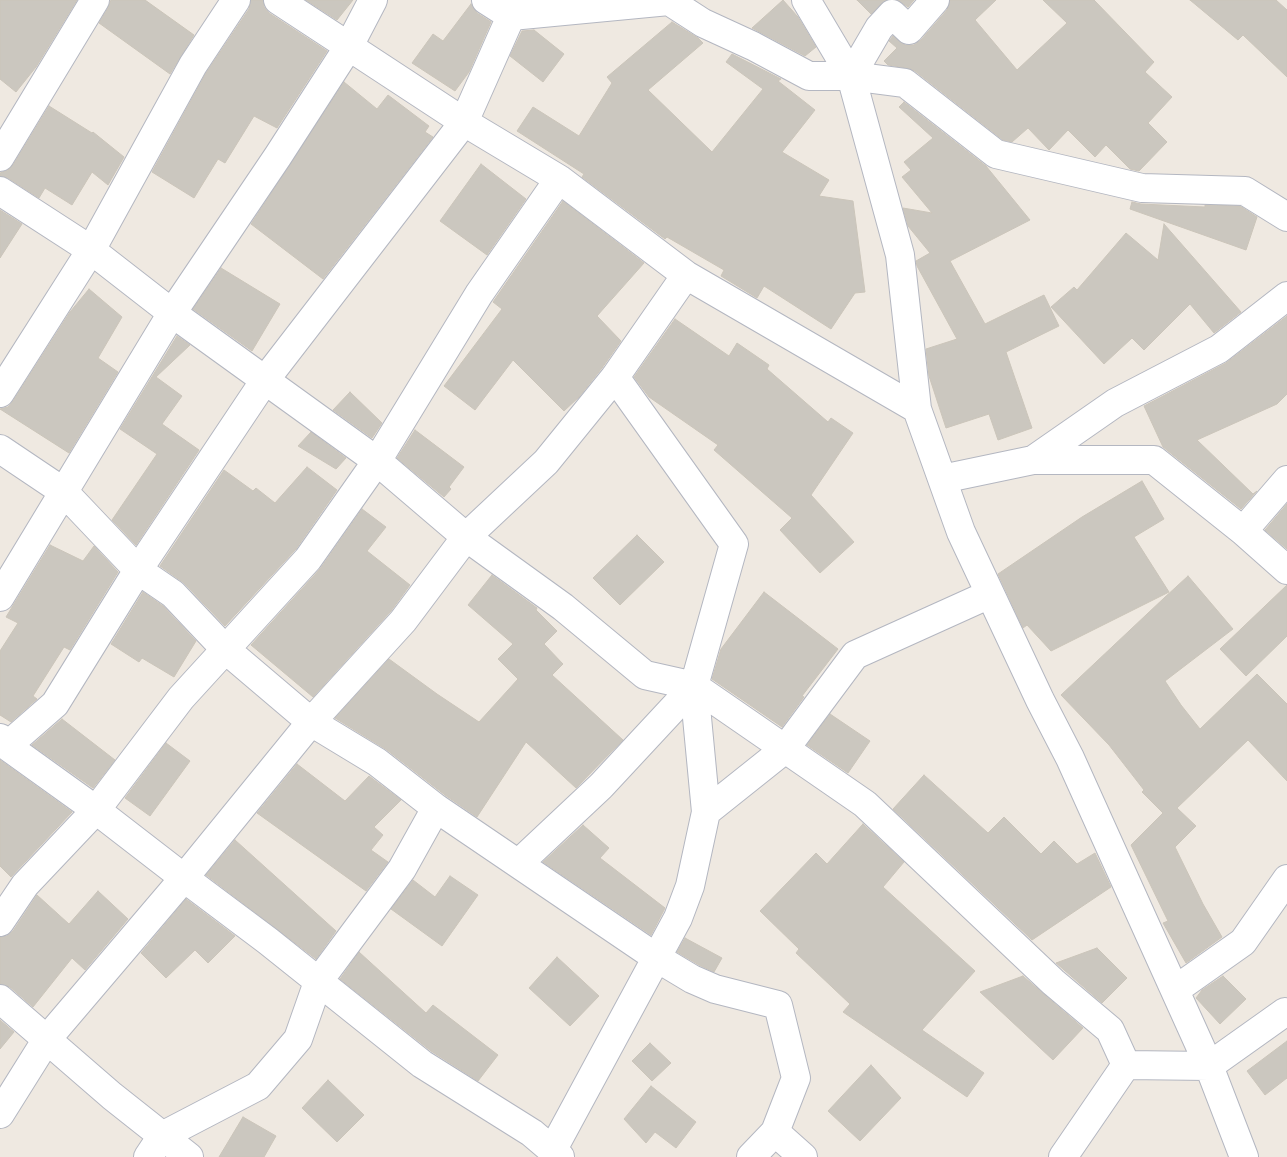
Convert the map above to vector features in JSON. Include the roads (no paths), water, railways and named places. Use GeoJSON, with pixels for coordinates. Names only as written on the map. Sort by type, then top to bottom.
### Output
{"type":"FeatureCollection","features":[{"type":"Feature","properties":{"kind":"street"},"geometry":{"type":"LineString","coordinates":[[0,157],[95,0]]}},
{"type":"Feature","properties":{"kind":"street"},"geometry":{"type":"LineString","coordinates":[[0,393],[92,250],[193,65],[236,0]]}},
{"type":"Feature","properties":{"kind":"street"},"geometry":{"type":"LineString","coordinates":[[278,0],[464,122],[559,179],[686,275],[917,409]]}},
{"type":"Feature","properties":{"kind":"street"},"geometry":{"type":"LineString","coordinates":[[0,597],[172,312],[278,156],[349,46],[373,0]]}},
{"type":"Feature","properties":{"kind":"street"},"geometry":{"type":"LineString","coordinates":[[486,0],[518,8],[669,1],[703,23],[753,46],[809,76],[851,76],[905,83],[996,154],[1142,188],[1245,191],[1287,217]]}},
{"type":"Feature","properties":{"kind":"street"},"geometry":{"type":"LineString","coordinates":[[806,0],[851,76],[900,255],[917,409],[961,532],[1040,700],[1070,758],[1209,1066],[1244,1157]]}},
{"type":"Feature","properties":{"kind":"street"},"geometry":{"type":"LineString","coordinates":[[851,76],[879,28],[892,14],[909,30],[935,0]]}},
{"type":"Feature","properties":{"kind":"street"},"geometry":{"type":"LineString","coordinates":[[518,8],[464,122],[265,380],[138,570],[55,704],[4,742],[268,941],[422,1064],[532,1133],[556,1154],[678,918],[690,886],[706,812],[694,686],[734,544],[615,377]]}},
{"type":"Feature","properties":{"kind":"street"},"geometry":{"type":"LineString","coordinates":[[0,922],[26,885],[96,810],[181,698],[308,559],[377,461],[480,294],[559,179]]}},
{"type":"Feature","properties":{"kind":"street"},"geometry":{"type":"LineString","coordinates":[[0,191],[92,250],[172,312],[377,461],[466,537],[563,607],[645,675],[694,686],[865,804],[1053,982],[1110,1030],[1126,1065]]}},
{"type":"Feature","properties":{"kind":"street"},"geometry":{"type":"LineString","coordinates":[[0,1114],[47,1039],[184,878],[311,722],[403,621],[466,537],[546,462],[615,377],[686,275]]}},
{"type":"Feature","properties":{"kind":"street"},"geometry":{"type":"LineString","coordinates":[[1033,460],[1115,403],[1219,349],[1287,296]]}},
{"type":"Feature","properties":{"kind":"street"},"geometry":{"type":"LineString","coordinates":[[0,449],[64,492],[138,570],[173,594],[225,649],[311,722],[377,762],[436,808],[657,958],[692,979],[715,989],[778,1005],[796,1078],[775,1132],[751,1157]]}},
{"type":"Feature","properties":{"kind":"street"},"geometry":{"type":"LineString","coordinates":[[942,479],[1033,460],[1154,460],[1243,531],[1287,570]]}},
{"type":"Feature","properties":{"kind":"street"},"geometry":{"type":"LineString","coordinates":[[1243,531],[1287,480]]}},
{"type":"Feature","properties":{"kind":"street"},"geometry":{"type":"LineString","coordinates":[[706,812],[785,748],[854,655],[990,594]]}},
{"type":"Feature","properties":{"kind":"street"},"geometry":{"type":"LineString","coordinates":[[519,863],[600,786],[694,686]]}},
{"type":"Feature","properties":{"kind":"street"},"geometry":{"type":"LineString","coordinates":[[155,1146],[258,1086],[298,1039],[318,982],[402,869],[436,808]]}},
{"type":"Feature","properties":{"kind":"street"},"geometry":{"type":"LineString","coordinates":[[1175,990],[1243,942],[1287,880]]}},
{"type":"Feature","properties":{"kind":"street"},"geometry":{"type":"LineString","coordinates":[[0,999],[112,1096],[155,1146],[189,1157]]}},
{"type":"Feature","properties":{"kind":"street"},"geometry":{"type":"LineString","coordinates":[[1126,1065],[1209,1066],[1285,1012]]}},
{"type":"Feature","properties":{"kind":"street"},"geometry":{"type":"LineString","coordinates":[[1062,1157],[1126,1065]]}},
{"type":"Feature","properties":{"kind":"street"},"geometry":{"type":"LineString","coordinates":[[775,1132],[803,1157]]}}]}
